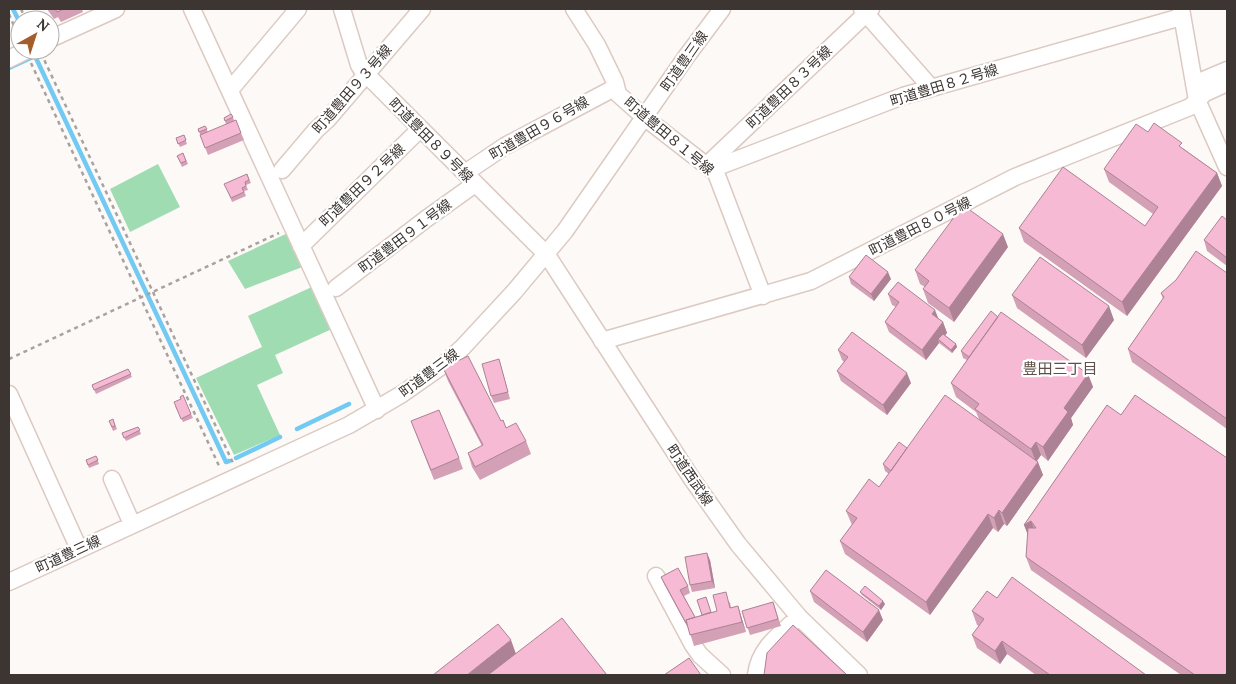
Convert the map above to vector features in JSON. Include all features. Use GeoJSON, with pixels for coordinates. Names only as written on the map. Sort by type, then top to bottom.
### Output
{"type":"FeatureCollection","features":[{"type":"Feature","properties":{"kind":"street"},"geometry":{"type":"LineString","coordinates":[[60,35],[116,9]]}},
{"type":"Feature","properties":{"kind":"street"},"geometry":{"type":"LineString","coordinates":[[192,9],[230,84],[292,227],[303,244],[376,410]]}},
{"type":"Feature","properties":{"kind":"street"},"geometry":{"type":"LineString","coordinates":[[230,84],[288,9]]}},
{"type":"Feature","properties":{"kind":"street"},"geometry":{"type":"LineString","coordinates":[[230,84],[298,9]]}},
{"type":"Feature","properties":{"kind":"street","name":"町道豊田８９号線"},"geometry":{"type":"LineString","coordinates":[[342,9],[358,65],[366,75],[547,255]]}},
{"type":"Feature","properties":{"kind":"street","name":"町道豊田９３号線"},"geometry":{"type":"LineString","coordinates":[[282,170],[422,9]]}},
{"type":"Feature","properties":{"kind":"street","name":"町道豊田８１号線"},"geometry":{"type":"LineString","coordinates":[[574,9],[597,45],[618,94],[644,117],[716,173],[764,296]]}},
{"type":"Feature","properties":{"kind":"street","name":"町道豊三線"},"geometry":{"type":"LineString","coordinates":[[9,582],[349,425],[376,410],[442,366],[547,255],[698,40],[722,9]]}},
{"type":"Feature","properties":{"kind":"street"},"geometry":{"type":"LineString","coordinates":[[866,10],[927,84],[929,89]]}},
{"type":"Feature","properties":{"kind":"street","name":"町道豊田８３号線"},"geometry":{"type":"LineString","coordinates":[[710,167],[866,10]]}},
{"type":"Feature","properties":{"kind":"street"},"geometry":{"type":"LineString","coordinates":[[1181,13],[1196,92],[1227,167]]}},
{"type":"Feature","properties":{"kind":"street","name":"町道豊田８２号線"},"geometry":{"type":"LineString","coordinates":[[710,167],[903,96],[1181,13]]}},
{"type":"Feature","properties":{"kind":"street"},"geometry":{"type":"LineString","coordinates":[[1196,92],[1227,70]]}},
{"type":"Feature","properties":{"kind":"street","name":"町道豊田８０号線"},"geometry":{"type":"LineString","coordinates":[[602,342],[764,296],[822,277],[1015,177],[1190,107],[1196,92],[1206,93],[1227,84]]}},
{"type":"Feature","properties":{"kind":"street","name":"町道豊田９６号線"},"geometry":{"type":"LineString","coordinates":[[470,178],[505,146],[616,87]]}},
{"type":"Feature","properties":{"kind":"street","name":"町道豊田９２号線"},"geometry":{"type":"LineString","coordinates":[[303,244],[420,129]]}},
{"type":"Feature","properties":{"kind":"street","name":"町道豊田９１号線"},"geometry":{"type":"LineString","coordinates":[[336,288],[426,219],[470,178]]}},
{"type":"Feature","properties":{"kind":"street","name":"町道西武線"},"geometry":{"type":"LineString","coordinates":[[547,255],[692,480],[738,544],[799,617],[859,675]]}},
{"type":"Feature","properties":{"kind":"street"},"geometry":{"type":"LineString","coordinates":[[9,394],[79,549]]}},
{"type":"Feature","properties":{"kind":"street"},"geometry":{"type":"LineString","coordinates":[[112,479],[132,524]]}},
{"type":"Feature","properties":{"kind":"street"},"geometry":{"type":"LineString","coordinates":[[656,576],[693,645],[700,655],[722,675]]}},
{"type":"Feature","properties":{"kind":"street"},"geometry":{"type":"LineString","coordinates":[[756,675],[762,656],[769,643],[799,617]]}},
{"type":"Feature","properties":{"kind":"path"},"geometry":{"type":"LineString","coordinates":[[31,60],[142,297],[233,478]]}},
{"type":"Feature","properties":{"kind":"path"},"geometry":{"type":"LineString","coordinates":[[45,60],[152,293],[233,478]]}},
{"type":"Feature","properties":{"kind":"path"},"geometry":{"type":"LineString","coordinates":[[9,359],[292,227]]}},
{"type":"Feature","properties":{"kind":"green space"},"geometry":{"type":"Polygon","coordinates":[[[158,164],[180,207],[130,232],[110,189],[158,164]]]}},
{"type":"Feature","properties":{"kind":"green space"},"geometry":{"type":"Polygon","coordinates":[[[290,232],[305,266],[245,289],[228,261],[290,232]]]}},
{"type":"Feature","properties":{"kind":"green space"},"geometry":{"type":"Polygon","coordinates":[[[314,286],[334,328],[275,355],[283,373],[257,385],[280,435],[234,455],[196,378],[262,347],[248,316],[314,286]]]}},
{"type":"Feature","properties":{"kind":"building"},"geometry":{"type":"Polygon","coordinates":[[[231,114],[233,117],[225,121],[224,118],[231,114]]]}},
{"type":"Feature","properties":{"kind":"building"},"geometry":{"type":"Polygon","coordinates":[[[236,120],[241,133],[205,148],[200,135],[236,120]]]}},
{"type":"Feature","properties":{"kind":"building"},"geometry":{"type":"Polygon","coordinates":[[[1154,123],[1182,143],[1179,146],[1217,173],[1122,302],[1019,228],[1063,167],[1145,226],[1158,207],[1104,169],[1136,124],[1148,132],[1154,123]]]}},
{"type":"Feature","properties":{"kind":"building"},"geometry":{"type":"Polygon","coordinates":[[[205,126],[207,129],[199,132],[198,129],[205,126]]]}},
{"type":"Feature","properties":{"kind":"building"},"geometry":{"type":"Polygon","coordinates":[[[184,135],[186,140],[178,144],[176,138],[184,135]]]}},
{"type":"Feature","properties":{"kind":"building"},"geometry":{"type":"Polygon","coordinates":[[[183,153],[186,161],[181,163],[177,156],[183,153]]]}},
{"type":"Feature","properties":{"kind":"building"},"geometry":{"type":"Polygon","coordinates":[[[247,174],[249,180],[245,182],[246,186],[242,188],[244,192],[231,198],[224,184],[247,174]]]}},
{"type":"Feature","properties":{"kind":"building"},"geometry":{"type":"Polygon","coordinates":[[[963,205],[1003,234],[949,308],[923,289],[929,281],[915,270],[963,205]]]}},
{"type":"Feature","properties":{"kind":"building"},"geometry":{"type":"Polygon","coordinates":[[[1222,216],[1227,220],[1227,258],[1204,240],[1222,216]]]}},
{"type":"Feature","properties":{"kind":"building"},"geometry":{"type":"Polygon","coordinates":[[[1196,251],[1227,273],[1227,419],[1128,349],[1164,297],[1161,293],[1176,280],[1196,251]]]}},
{"type":"Feature","properties":{"kind":"building"},"geometry":{"type":"Polygon","coordinates":[[[866,255],[888,272],[871,294],[849,277],[866,255]]]}},
{"type":"Feature","properties":{"kind":"building"},"geometry":{"type":"Polygon","coordinates":[[[1040,257],[1109,306],[1082,345],[1012,295],[1040,257]]]}},
{"type":"Feature","properties":{"kind":"building"},"geometry":{"type":"Polygon","coordinates":[[[898,282],[935,310],[932,314],[943,322],[922,350],[885,322],[899,302],[888,294],[898,282]]]}},
{"type":"Feature","properties":{"kind":"building"},"geometry":{"type":"Polygon","coordinates":[[[991,311],[998,317],[969,357],[961,351],[991,311]]]}},
{"type":"Feature","properties":{"kind":"building"},"geometry":{"type":"Polygon","coordinates":[[[1001,312],[1088,374],[1064,408],[1068,412],[1043,447],[1036,442],[1031,449],[975,409],[979,404],[951,383],[1001,312]]]}},
{"type":"Feature","properties":{"kind":"building"},"geometry":{"type":"Polygon","coordinates":[[[852,332],[907,373],[883,405],[837,371],[848,357],[838,350],[852,332]]]}},
{"type":"Feature","properties":{"kind":"building"},"geometry":{"type":"Polygon","coordinates":[[[943,334],[956,344],[951,350],[938,339],[943,334]]]}},
{"type":"Feature","properties":{"kind":"building"},"geometry":{"type":"Polygon","coordinates":[[[468,356],[501,421],[503,420],[506,428],[516,423],[526,441],[475,467],[468,453],[483,445],[443,368],[468,356]]]}},
{"type":"Feature","properties":{"kind":"building"},"geometry":{"type":"Polygon","coordinates":[[[499,359],[508,392],[491,396],[482,364],[499,359]]]}},
{"type":"Feature","properties":{"kind":"building"},"geometry":{"type":"Polygon","coordinates":[[[128,369],[131,374],[94,390],[92,385],[128,369]]]}},
{"type":"Feature","properties":{"kind":"building"},"geometry":{"type":"Polygon","coordinates":[[[183,395],[191,414],[181,419],[174,402],[181,399],[180,397],[183,395]]]}},
{"type":"Feature","properties":{"kind":"building"},"geometry":{"type":"Polygon","coordinates":[[[945,395],[1038,462],[1002,513],[999,510],[994,518],[988,514],[926,602],[840,541],[857,518],[846,511],[869,479],[879,487],[945,395]]]}},
{"type":"Feature","properties":{"kind":"building"},"geometry":{"type":"Polygon","coordinates":[[[1135,395],[1227,458],[1227,672],[1225,675],[1195,675],[1026,557],[1028,528],[1036,528],[1031,521],[1024,525],[1107,405],[1121,415],[1135,395]]]}},
{"type":"Feature","properties":{"kind":"building"},"geometry":{"type":"Polygon","coordinates":[[[439,410],[459,458],[431,470],[411,421],[439,410]]]}},
{"type":"Feature","properties":{"kind":"building"},"geometry":{"type":"Polygon","coordinates":[[[113,419],[115,426],[112,427],[109,421],[113,419]]]}},
{"type":"Feature","properties":{"kind":"building"},"geometry":{"type":"Polygon","coordinates":[[[138,427],[140,430],[124,438],[122,433],[138,427]]]}},
{"type":"Feature","properties":{"kind":"building"},"geometry":{"type":"Polygon","coordinates":[[[899,442],[907,448],[891,471],[883,464],[899,442]]]}},
{"type":"Feature","properties":{"kind":"building"},"geometry":{"type":"Polygon","coordinates":[[[96,456],[98,460],[88,465],[86,460],[96,456]]]}},
{"type":"Feature","properties":{"kind":"building"},"geometry":{"type":"Polygon","coordinates":[[[707,553],[712,581],[690,585],[685,557],[707,553]]]}},
{"type":"Feature","properties":{"kind":"building"},"geometry":{"type":"Polygon","coordinates":[[[678,568],[688,586],[680,590],[695,617],[686,620],[687,623],[661,577],[678,568]]]}},
{"type":"Feature","properties":{"kind":"building"},"geometry":{"type":"Polygon","coordinates":[[[826,570],[879,610],[863,632],[810,591],[826,570]]]}},
{"type":"Feature","properties":{"kind":"building"},"geometry":{"type":"Polygon","coordinates":[[[1012,577],[1146,675],[1050,675],[1002,641],[995,651],[972,635],[984,619],[972,611],[987,591],[997,598],[1012,577]]]}},
{"type":"Feature","properties":{"kind":"building"},"geometry":{"type":"Polygon","coordinates":[[[865,586],[883,601],[879,606],[860,592],[865,586]]]}},
{"type":"Feature","properties":{"kind":"building"},"geometry":{"type":"Polygon","coordinates":[[[726,592],[730,608],[738,606],[742,622],[690,635],[686,620],[717,611],[713,595],[726,592]]]}},
{"type":"Feature","properties":{"kind":"building"},"geometry":{"type":"Polygon","coordinates":[[[706,597],[711,612],[702,615],[697,600],[706,597]]]}},
{"type":"Feature","properties":{"kind":"building"},"geometry":{"type":"Polygon","coordinates":[[[773,602],[778,619],[747,628],[742,611],[773,602]]]}},
{"type":"Feature","properties":{"kind":"building"},"geometry":{"type":"Polygon","coordinates":[[[562,618],[607,675],[488,675],[562,618]]]}},
{"type":"Feature","properties":{"kind":"building"},"geometry":{"type":"Polygon","coordinates":[[[498,624],[511,640],[467,675],[433,675],[498,624]]]}},
{"type":"Feature","properties":{"kind":"building"},"geometry":{"type":"Polygon","coordinates":[[[793,625],[847,675],[764,675],[767,653],[793,625]]]}},
{"type":"Feature","properties":{"kind":"building"},"geometry":{"type":"Polygon","coordinates":[[[689,658],[701,675],[664,675],[689,658]]]}},
{"type":"Feature","properties":{"kind":"waterway"},"geometry":{"type":"LineString","coordinates":[[9,68],[35,56],[226,462],[229,461]]}},
{"type":"Feature","properties":{"kind":"waterway"},"geometry":{"type":"LineString","coordinates":[[297,429],[349,404]]}},
{"type":"Feature","properties":{"kind":"waterway"},"geometry":{"type":"LineString","coordinates":[[236,458],[280,437]]}},
{"type":"Feature","properties":{"kind":"district","name":"豊田三丁目"},"geometry":{"type":"Point","coordinates":[1060,368]}}]}
